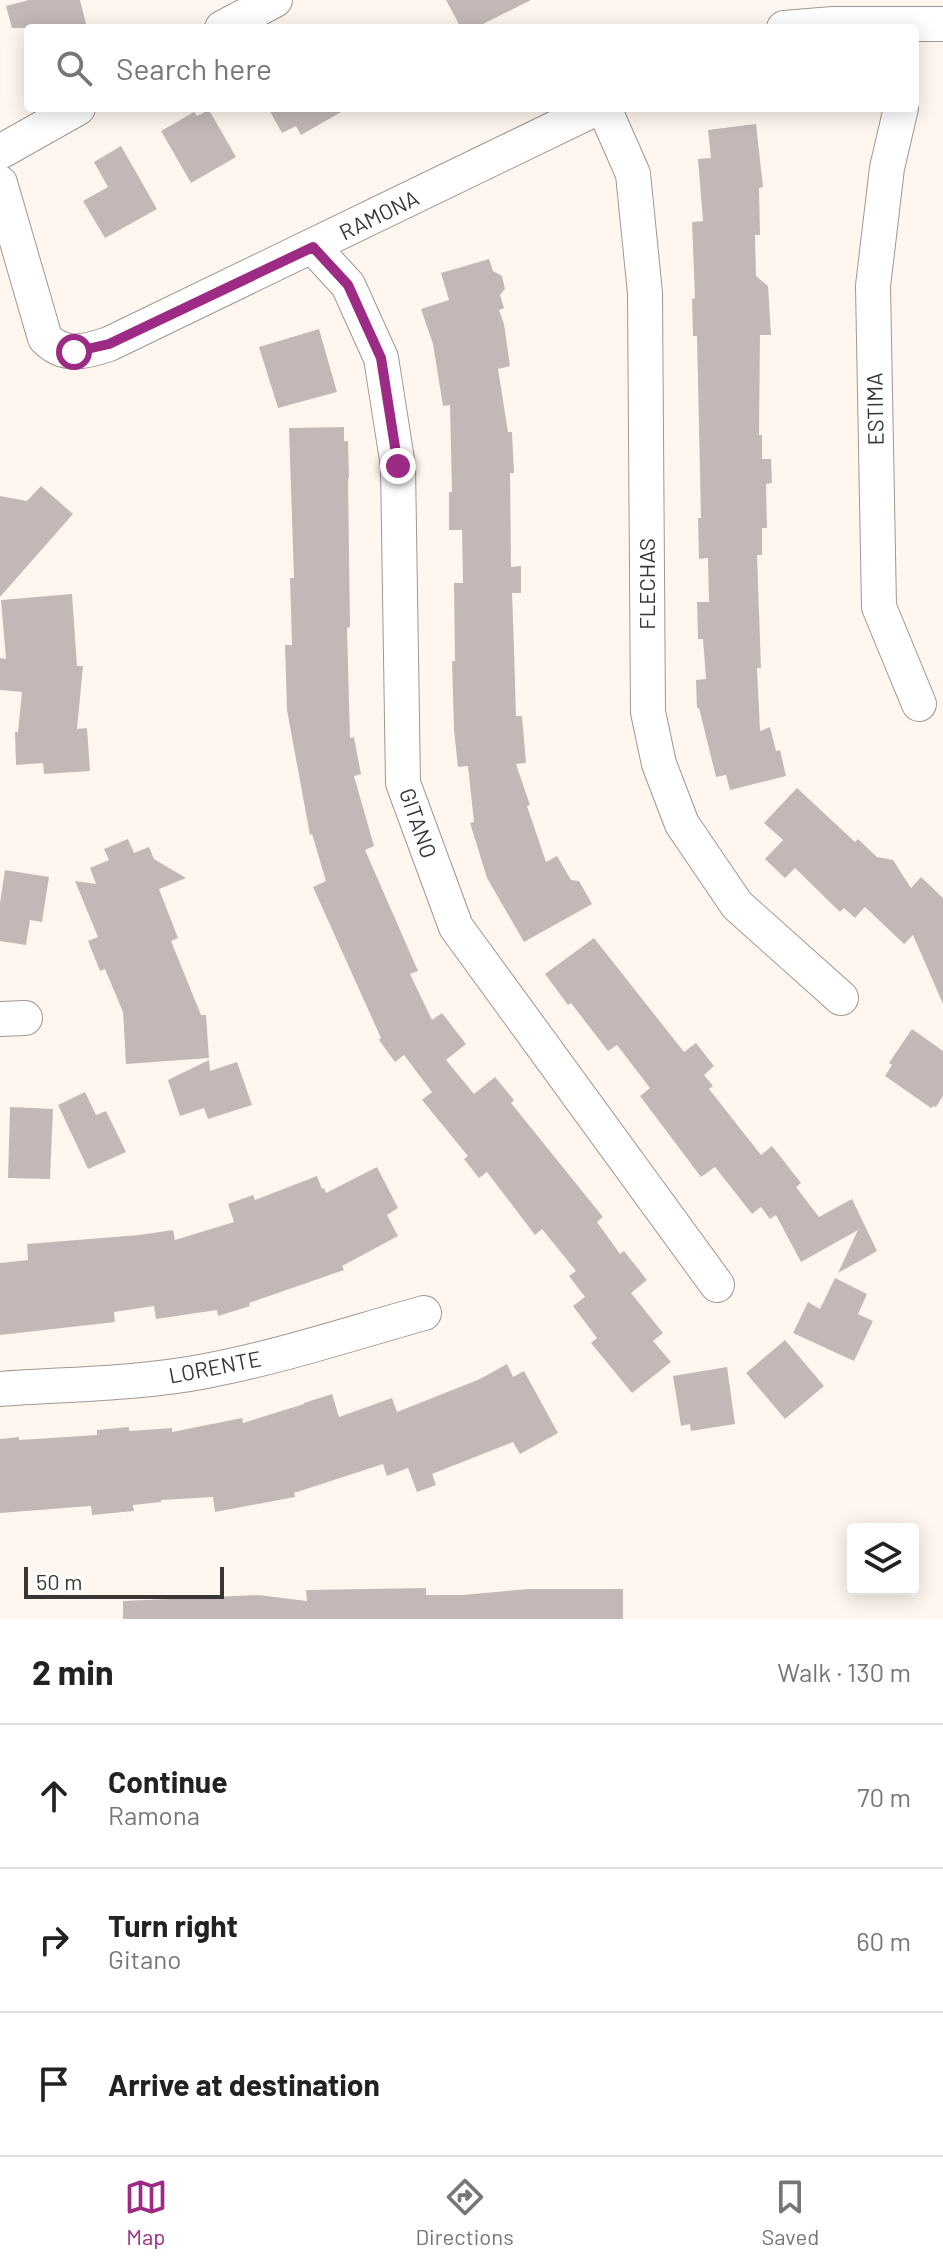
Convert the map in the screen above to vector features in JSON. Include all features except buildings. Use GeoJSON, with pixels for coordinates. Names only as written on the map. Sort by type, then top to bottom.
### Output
{"type":"FeatureCollection","features":[{"type":"Feature","properties":{"kind":"street"},"geometry":{"type":"LineString","coordinates":[[232,15],[275,0]]}},
{"type":"Feature","properties":{"kind":"street"},"geometry":{"type":"LineString","coordinates":[[0,152],[71,112]]}},
{"type":"Feature","properties":{"kind":"street","name":"RAMONA"},"geometry":{"type":"LineString","coordinates":[[0,183],[45,338],[54,347],[74,352],[109,344],[589,112]]}},
{"type":"Feature","properties":{"kind":"street","name":"FLECHAS"},"geometry":{"type":"LineString","coordinates":[[606,112],[633,174],[645,293],[648,712],[659,764],[682,824],[737,905],[841,998]]}},
{"type":"Feature","properties":{"kind":"street","name":"ESTIMA"},"geometry":{"type":"LineString","coordinates":[[900,112],[887,168],[873,286],[879,607],[919,704]]}},
{"type":"Feature","properties":{"kind":"street","name":"GITANO"},"geometry":{"type":"LineString","coordinates":[[313,247],[348,285],[381,358],[398,466],[403,783],[456,927],[717,1285]]}},
{"type":"Feature","properties":{"kind":"street","name":"LORENTE"},"geometry":{"type":"LineString","coordinates":[[0,1389],[205,1371],[424,1313]]}},
{"type":"Feature","properties":{"kind":"route"},"geometry":{"type":"LineString","coordinates":[[74,352],[109,344],[313,247],[348,285],[381,358],[398,466]]}}]}
